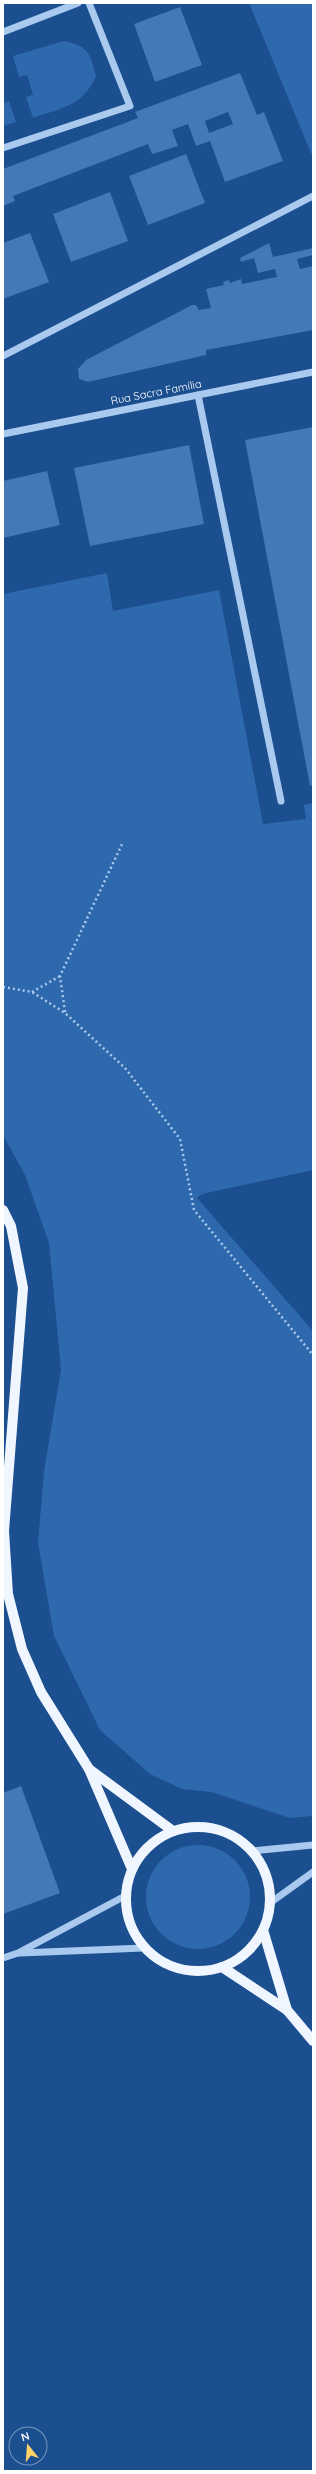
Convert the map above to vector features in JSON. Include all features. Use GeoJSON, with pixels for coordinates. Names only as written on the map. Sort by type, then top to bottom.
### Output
{"type":"FeatureCollection","features":[{"type":"Feature","properties":{"kind":"main road"},"geometry":{"type":"LineString","coordinates":[[3,1210],[11,1226],[23,1288],[4,1532],[8,1594],[22,1649],[41,1692],[90,1769],[132,1869]]}},
{"type":"Feature","properties":{"kind":"main road"},"geometry":{"type":"LineString","coordinates":[[90,1769],[173,1832]]}},
{"type":"Feature","properties":{"kind":"main road"},"geometry":{"type":"LineString","coordinates":[[194,1827],[215,1829],[235,1837],[252,1851],[262,1866],[268,1884],[270,1903],[264,1930],[253,1946],[239,1958],[222,1967],[201,1972],[180,1969],[160,1962],[144,1948],[133,1933],[127,1915],[125,1896],[132,1869],[142,1853],[157,1840],[173,1832],[194,1827]]}},
{"type":"Feature","properties":{"kind":"main road"},"geometry":{"type":"LineString","coordinates":[[264,1930],[287,2010]]}},
{"type":"Feature","properties":{"kind":"main road"},"geometry":{"type":"LineString","coordinates":[[222,1967],[287,2010],[313,2041]]}},
{"type":"Feature","properties":{"kind":"street"},"geometry":{"type":"LineString","coordinates":[[3,32],[78,3]]}},
{"type":"Feature","properties":{"kind":"street"},"geometry":{"type":"LineString","coordinates":[[3,148],[130,106],[89,3]]}},
{"type":"Feature","properties":{"kind":"street"},"geometry":{"type":"LineString","coordinates":[[3,356],[313,196]]}},
{"type":"Feature","properties":{"kind":"street","name":"Rua Sacra Família"},"geometry":{"type":"LineString","coordinates":[[3,434],[313,372]]}},
{"type":"Feature","properties":{"kind":"street"},"geometry":{"type":"LineString","coordinates":[[198,395],[281,801]]}},
{"type":"Feature","properties":{"kind":"street"},"geometry":{"type":"LineString","coordinates":[[252,1851],[313,1845]]}},
{"type":"Feature","properties":{"kind":"street"},"geometry":{"type":"LineString","coordinates":[[270,1903],[313,1872]]}},
{"type":"Feature","properties":{"kind":"street"},"geometry":{"type":"LineString","coordinates":[[3,1958],[18,1953],[125,1896]]}},
{"type":"Feature","properties":{"kind":"street"},"geometry":{"type":"LineString","coordinates":[[18,1953],[144,1948]]}},
{"type":"Feature","properties":{"kind":"path"},"geometry":{"type":"LineString","coordinates":[[65,1013],[60,976],[123,842]]}},
{"type":"Feature","properties":{"kind":"path"},"geometry":{"type":"LineString","coordinates":[[32,992],[60,976]]}},
{"type":"Feature","properties":{"kind":"path"},"geometry":{"type":"LineString","coordinates":[[3,987],[32,992],[65,1013],[125,1068],[180,1140],[194,1210],[313,1355]]}},
{"type":"Feature","properties":{"kind":"shaded area"},"geometry":{"type":"Polygon","coordinates":[[[249,3],[313,3],[313,158],[249,3]]]}},
{"type":"Feature","properties":{"kind":"shaded area"},"geometry":{"type":"Polygon","coordinates":[[[64,41],[84,48],[90,56],[96,76],[91,86],[78,100],[62,108],[33,118],[26,97],[33,95],[27,75],[19,77],[13,56],[64,41]]]}},
{"type":"Feature","properties":{"kind":"shaded area"},"geometry":{"type":"Polygon","coordinates":[[[9,101],[16,122],[3,126],[3,103],[9,101]]]}},
{"type":"Feature","properties":{"kind":"shaded area"},"geometry":{"type":"Polygon","coordinates":[[[107,573],[113,611],[219,590],[263,824],[306,819],[304,805],[313,803],[313,1170],[202,1194],[197,1198],[313,1331],[312,1816],[290,1818],[211,1792],[182,1789],[150,1774],[100,1730],[54,1636],[38,1543],[44,1471],[61,1370],[49,1243],[25,1175],[3,1135],[3,594],[107,573]]]}},
{"type":"Feature","properties":{"kind":"shaded area"},"geometry":{"type":"Polygon","coordinates":[[[198,1845],[218,1849],[235,1860],[246,1877],[250,1897],[246,1917],[235,1934],[218,1945],[198,1949],[178,1945],[161,1934],[150,1917],[146,1897],[150,1877],[161,1860],[178,1849],[198,1845]]]}},
{"type":"Feature","properties":{"kind":"building"},"geometry":{"type":"Polygon","coordinates":[[[180,7],[202,65],[155,82],[134,24],[180,7]]]}},
{"type":"Feature","properties":{"kind":"building"},"geometry":{"type":"Polygon","coordinates":[[[240,73],[257,115],[264,112],[283,161],[225,182],[210,141],[196,146],[188,124],[172,130],[178,146],[152,154],[148,144],[13,196],[15,201],[3,206],[3,169],[138,118],[135,112],[240,73]],[[228,112],[205,121],[209,133],[233,124],[228,112]]]}},
{"type":"Feature","properties":{"kind":"building"},"geometry":{"type":"Polygon","coordinates":[[[186,154],[205,203],[148,225],[129,176],[186,154]]]}},
{"type":"Feature","properties":{"kind":"building"},"geometry":{"type":"Polygon","coordinates":[[[110,192],[128,241],[71,262],[53,214],[110,192]]]}},
{"type":"Feature","properties":{"kind":"building"},"geometry":{"type":"Polygon","coordinates":[[[30,233],[49,282],[3,299],[3,243],[30,233]]]}},
{"type":"Feature","properties":{"kind":"building"},"geometry":{"type":"Polygon","coordinates":[[[269,243],[273,257],[313,248],[313,255],[297,259],[300,269],[313,266],[313,330],[206,350],[206,355],[88,382],[79,379],[78,369],[86,360],[192,305],[196,305],[199,310],[211,308],[206,289],[224,285],[223,282],[229,280],[230,283],[241,279],[242,284],[277,277],[275,269],[258,273],[254,258],[241,262],[240,258],[269,243]]]}},
{"type":"Feature","properties":{"kind":"building"},"geometry":{"type":"Polygon","coordinates":[[[313,427],[313,785],[310,786],[245,440],[313,427]]]}},
{"type":"Feature","properties":{"kind":"building"},"geometry":{"type":"Polygon","coordinates":[[[189,445],[204,524],[90,546],[74,468],[189,445]]]}},
{"type":"Feature","properties":{"kind":"building"},"geometry":{"type":"Polygon","coordinates":[[[47,471],[60,525],[3,538],[3,481],[47,471]]]}},
{"type":"Feature","properties":{"kind":"building"},"geometry":{"type":"Polygon","coordinates":[[[21,1786],[60,1893],[3,1914],[3,1793],[21,1786]]]}}]}
